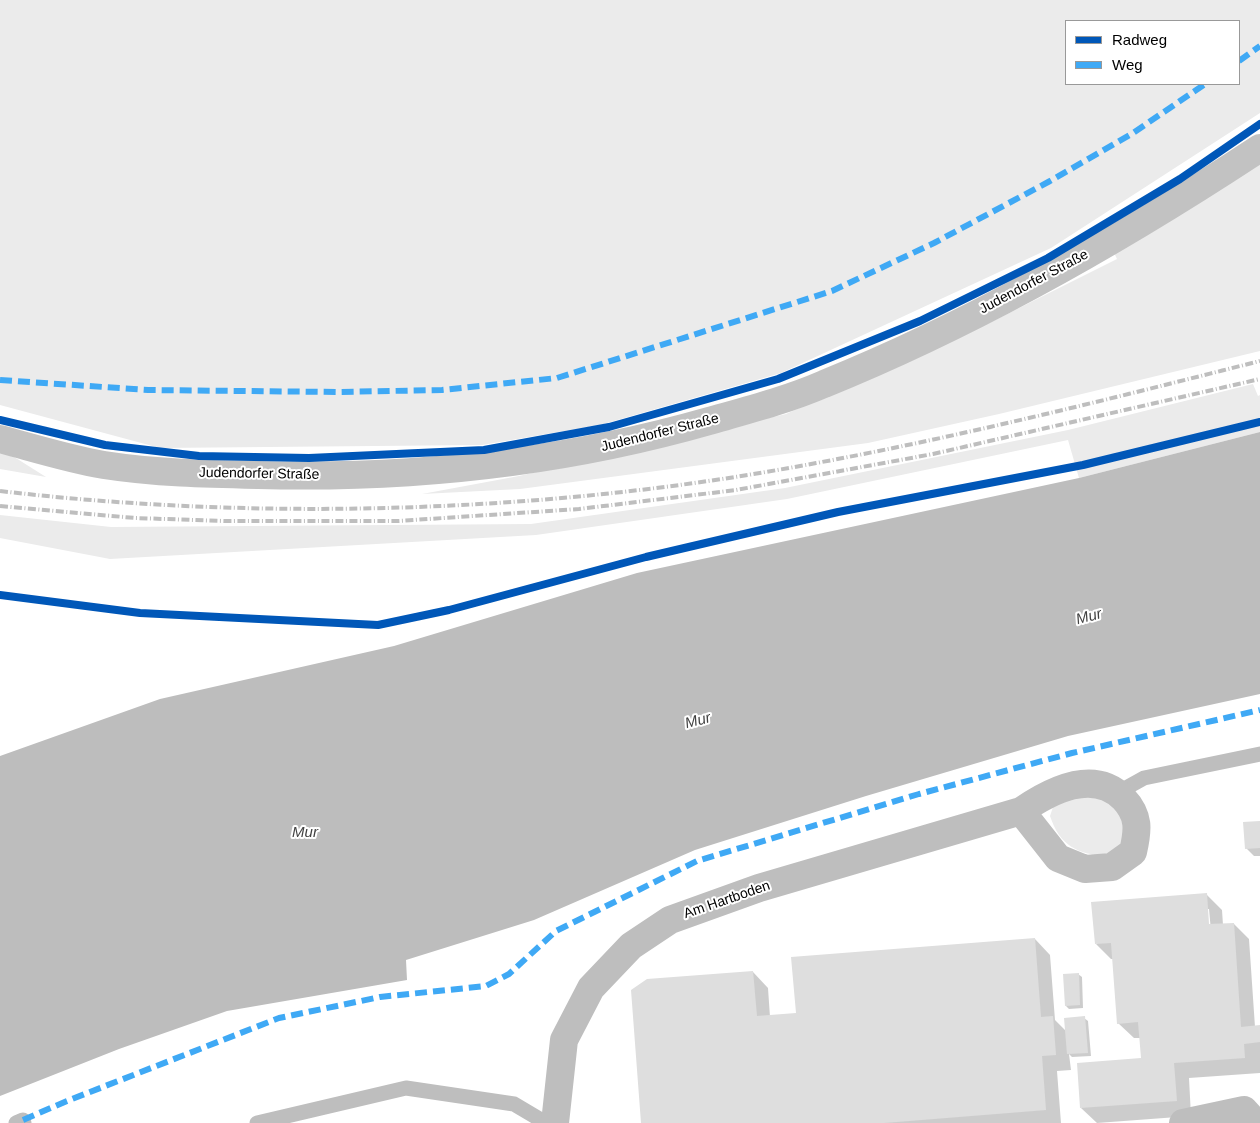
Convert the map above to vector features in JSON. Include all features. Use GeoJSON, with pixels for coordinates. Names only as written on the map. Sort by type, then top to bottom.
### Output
{"type":"FeatureCollection","features":[{"type":"Feature","properties":{"kind":"main road","name":"Judendorfer Straße"},"geometry":{"type":"LineString","coordinates":[[0,439],[103,465],[196,474],[314,476],[485,467],[615,446],[766,405],[824,384],[927,338],[1101,247],[1189,195],[1260,148]]}},
{"type":"Feature","properties":{"kind":"street","name":"Am Hartboden"},"geometry":{"type":"LineString","coordinates":[[555,1123],[564,1040],[591,988],[631,946],[670,920],[759,888],[1021,810],[1043,796],[1080,783],[1098,783],[1117,793],[1132,808],[1138,829],[1133,852],[1112,867],[1085,869],[1058,858],[1021,810]]}},
{"type":"Feature","properties":{"kind":"street"},"geometry":{"type":"LineString","coordinates":[[1183,1123],[1244,1110],[1256,1123]]}},
{"type":"Feature","properties":{"kind":"lane"},"geometry":{"type":"LineString","coordinates":[[1117,793],[1144,778],[1260,754]]}},
{"type":"Feature","properties":{"kind":"lane"},"geometry":{"type":"LineString","coordinates":[[257,1123],[406,1088],[514,1104],[546,1123]]}},
{"type":"Feature","properties":{"kind":"lane"},"geometry":{"type":"LineString","coordinates":[[16,1123],[23,1120],[24,1123]]}},
{"type":"Feature","properties":{"kind":"shaded area"},"geometry":{"type":"Polygon","coordinates":[[[0,0],[1260,0],[1260,113],[1051,248],[781,373],[600,425],[482,445],[160,448],[0,405],[0,0]]]}},
{"type":"Feature","properties":{"kind":"shaded area"},"geometry":{"type":"Polygon","coordinates":[[[1260,148],[1260,351],[999,414],[868,443],[520,489],[422,494],[519,476],[786,414],[991,322],[1117,259],[1109,242],[1260,148]]]}},
{"type":"Feature","properties":{"kind":"shaded area"},"geometry":{"type":"Polygon","coordinates":[[[1253,384],[1258,396],[1260,395],[1260,432],[1079,478],[1068,440],[787,499],[536,535],[110,559],[0,538],[0,515],[111,527],[531,524],[785,488],[1068,430],[1253,384]]]}},
{"type":"Feature","properties":{"kind":"shaded area"},"geometry":{"type":"Polygon","coordinates":[[[0,448],[46,477],[0,469],[0,448]]]}},
{"type":"Feature","properties":{"kind":"shaded area"},"geometry":{"type":"Polygon","coordinates":[[[1092,794],[1110,802],[1120,810],[1124,823],[1124,842],[1107,856],[1087,853],[1071,846],[1059,835],[1050,816],[1054,804],[1092,794]]]}},
{"type":"Feature","properties":{"kind":"water","name":"Mur"},"geometry":{"type":"Polygon","coordinates":[[[1260,432],[1260,694],[1068,736],[866,796],[695,850],[534,920],[406,960],[407,980],[227,1011],[119,1049],[0,1096],[0,756],[160,699],[394,646],[637,573],[1079,478],[1260,432]]]}},
{"type":"Feature","properties":{"kind":"building"},"geometry":{"type":"Polygon","coordinates":[[[1260,821],[1260,848],[1245,849],[1243,822],[1260,821]]]}},
{"type":"Feature","properties":{"kind":"building"},"geometry":{"type":"Polygon","coordinates":[[[1207,893],[1209,924],[1234,923],[1241,1027],[1260,1025],[1260,1042],[1244,1044],[1245,1058],[1174,1063],[1177,1101],[1080,1108],[1077,1063],[1141,1058],[1138,1022],[1117,1024],[1111,943],[1095,944],[1091,902],[1207,893]]]}},
{"type":"Feature","properties":{"kind":"building"},"geometry":{"type":"Polygon","coordinates":[[[1035,938],[1041,1017],[1053,1016],[1056,1055],[1042,1056],[1046,1110],[884,1123],[641,1123],[631,990],[647,979],[753,971],[757,1016],[796,1013],[791,957],[1035,938]]]}},
{"type":"Feature","properties":{"kind":"building"},"geometry":{"type":"Polygon","coordinates":[[[1079,973],[1080,1005],[1065,1006],[1063,974],[1079,973]]]}},
{"type":"Feature","properties":{"kind":"building"},"geometry":{"type":"Polygon","coordinates":[[[1085,1016],[1088,1053],[1067,1054],[1064,1018],[1085,1016]]]}},
{"type":"Feature","properties":{"kind":"railway"},"geometry":{"type":"LineString","coordinates":[[0,491],[90,500],[182,506],[275,509],[461,505],[553,499],[645,489],[801,466],[999,425],[1260,361]]}},
{"type":"Feature","properties":{"kind":"railway"},"geometry":{"type":"LineString","coordinates":[[0,506],[135,518],[224,521],[398,521],[579,509],[736,490],[933,454],[1260,379]]}},
{"type":"Feature","properties":{"kind":"marked path"},"geometry":{"type":"LineString","coordinates":[[1240,60],[1260,46]]}},
{"type":"Feature","properties":{"kind":"marked path"},"geometry":{"type":"LineString","coordinates":[[0,380],[148,390],[336,392],[442,390],[557,378],[832,291],[934,243],[1050,181],[1133,133],[1204,85]]}},
{"type":"Feature","properties":{"kind":"marked path"},"geometry":{"type":"LineString","coordinates":[[23,1120],[279,1018],[380,997],[486,986],[509,974],[556,931],[697,861],[919,794],[1072,753],[1260,710]]}},
{"type":"Feature","properties":{"kind":"cycle path"},"geometry":{"type":"LineString","coordinates":[[0,420],[105,445],[199,456],[309,458],[484,450],[609,427],[778,379],[920,321],[1048,258],[1180,179],[1260,124]]}},
{"type":"Feature","properties":{"kind":"cycle path"},"geometry":{"type":"LineString","coordinates":[[0,595],[140,613],[378,625],[449,610],[646,557],[838,512],[1083,465],[1260,422]]}}]}
